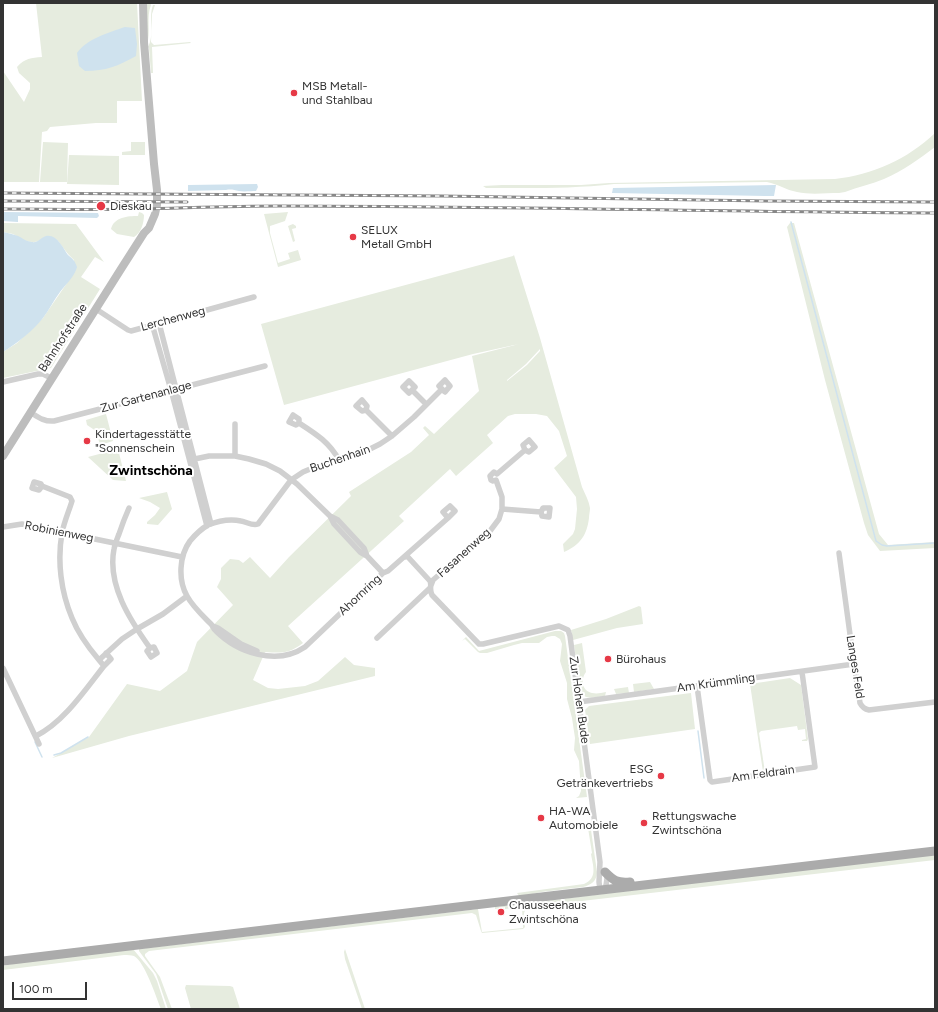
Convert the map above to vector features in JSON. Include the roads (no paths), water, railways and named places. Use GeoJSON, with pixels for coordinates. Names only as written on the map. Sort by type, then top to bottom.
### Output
{"type":"FeatureCollection","features":[{"type":"Feature","properties":{"kind":"main road"},"geometry":{"type":"LineString","coordinates":[[3,962],[935,851]]}},
{"type":"Feature","properties":{"kind":"main road"},"geometry":{"type":"LineString","coordinates":[[605,872],[618,882],[650,881],[665,883]]}},
{"type":"Feature","properties":{"kind":"street","name":"Bahnhofstraße"},"geometry":{"type":"LineString","coordinates":[[3,456],[51,378],[144,233],[149,228],[157,205],[144,42],[143,3]]}},
{"type":"Feature","properties":{"kind":"street","name":"Lerchenweg"},"geometry":{"type":"LineString","coordinates":[[96,309],[131,331],[254,297]]}},
{"type":"Feature","properties":{"kind":"street"},"geometry":{"type":"LineString","coordinates":[[159,323],[174,390],[209,525],[232,520],[255,525],[258,524],[292,480]]}},
{"type":"Feature","properties":{"kind":"street"},"geometry":{"type":"LineString","coordinates":[[152,324],[174,390]]}},
{"type":"Feature","properties":{"kind":"street","name":"Zur Gartenanlage"},"geometry":{"type":"LineString","coordinates":[[30,412],[43,420],[54,422],[265,366]]}},
{"type":"Feature","properties":{"kind":"street"},"geometry":{"type":"LineString","coordinates":[[3,382],[38,374],[43,374],[51,378]]}},
{"type":"Feature","properties":{"kind":"street","name":"Buchenhain"},"geometry":{"type":"LineString","coordinates":[[292,480],[315,466],[370,450],[392,436],[414,417],[442,389]]}},
{"type":"Feature","properties":{"kind":"street"},"geometry":{"type":"LineString","coordinates":[[412,390],[426,404]]}},
{"type":"Feature","properties":{"kind":"street"},"geometry":{"type":"LineString","coordinates":[[366,410],[392,436]]}},
{"type":"Feature","properties":{"kind":"street"},"geometry":{"type":"LineString","coordinates":[[299,423],[318,435],[334,451],[338,460]]}},
{"type":"Feature","properties":{"kind":"street"},"geometry":{"type":"LineString","coordinates":[[235,424],[235,456]]}},
{"type":"Feature","properties":{"kind":"street"},"geometry":{"type":"LineString","coordinates":[[490,476],[491,480],[493,481],[525,450]]}},
{"type":"Feature","properties":{"kind":"street"},"geometry":{"type":"LineString","coordinates":[[192,459],[208,456],[235,456],[266,464],[280,471],[310,496],[330,516],[338,520],[364,548],[367,556],[383,573]]}},
{"type":"Feature","properties":{"kind":"street"},"geometry":{"type":"LineString","coordinates":[[497,477],[502,497],[502,509],[541,512]]}},
{"type":"Feature","properties":{"kind":"street"},"geometry":{"type":"LineString","coordinates":[[42,486],[65,494],[72,500],[62,532],[59,553],[62,588],[72,619],[88,646],[104,666]]}},
{"type":"Feature","properties":{"kind":"street"},"geometry":{"type":"LineString","coordinates":[[129,508],[115,542],[112,564],[114,579],[124,607],[150,648]]}},
{"type":"Feature","properties":{"kind":"street","name":"Fasanenweg"},"geometry":{"type":"LineString","coordinates":[[377,638],[431,586],[433,580],[490,531],[499,519],[502,509]]}},
{"type":"Feature","properties":{"kind":"street","name":"Ahornring"},"geometry":{"type":"LineString","coordinates":[[209,525],[200,530],[187,545],[182,557],[181,577],[187,596],[200,613],[213,626],[216,632],[227,640],[241,649],[255,654],[274,656],[290,654],[305,647],[383,573],[388,571],[405,557],[448,518]]}},
{"type":"Feature","properties":{"kind":"street","name":"Robinienweg"},"geometry":{"type":"LineString","coordinates":[[3,527],[22,524],[182,557]]}},
{"type":"Feature","properties":{"kind":"street","name":"Langes Feld"},"geometry":{"type":"LineString","coordinates":[[839,553],[860,703],[865,709],[869,710],[935,702]]}},
{"type":"Feature","properties":{"kind":"street"},"geometry":{"type":"LineString","coordinates":[[405,557],[407,556],[430,581],[431,586]]}},
{"type":"Feature","properties":{"kind":"street","name":"Zur Hohen Bude"},"geometry":{"type":"LineString","coordinates":[[431,586],[430,591],[432,595],[479,644],[559,626],[568,630],[600,862],[599,882],[602,890]]}},
{"type":"Feature","properties":{"kind":"street"},"geometry":{"type":"LineString","coordinates":[[99,660],[122,639],[163,614],[187,596]]}},
{"type":"Feature","properties":{"kind":"street"},"geometry":{"type":"LineString","coordinates":[[36,736],[55,723],[73,705],[111,659],[106,653]]}},
{"type":"Feature","properties":{"kind":"street","name":"Am Krümmling"},"geometry":{"type":"LineString","coordinates":[[579,702],[854,664]]}},
{"type":"Feature","properties":{"kind":"street"},"geometry":{"type":"LineString","coordinates":[[3,668],[39,744]]}},
{"type":"Feature","properties":{"kind":"street","name":"Am Feldrain"},"geometry":{"type":"LineString","coordinates":[[697,686],[710,780],[712,782],[815,767],[802,672]]}},
{"type":"Feature","properties":{"kind":"street","name":"Zur Hohen Bude"},"geometry":{"type":"LineString","coordinates":[[600,862],[607,877],[607,881],[602,890]]}},
{"type":"Feature","properties":{"kind":"water"},"geometry":{"type":"Polygon","coordinates":[[[125,27],[135,28],[137,44],[136,56],[123,63],[106,69],[85,71],[79,66],[77,53],[87,43],[105,34],[125,27]]]}},
{"type":"Feature","properties":{"kind":"water"},"geometry":{"type":"Polygon","coordinates":[[[257,184],[258,187],[256,191],[188,191],[188,185],[257,184]]]}},
{"type":"Feature","properties":{"kind":"water"},"geometry":{"type":"Polygon","coordinates":[[[776,185],[774,196],[612,193],[613,188],[776,185]]]}},
{"type":"Feature","properties":{"kind":"water"},"geometry":{"type":"Polygon","coordinates":[[[3,212],[98,213],[99,216],[97,218],[18,216],[18,222],[3,221],[3,212]]]}},
{"type":"Feature","properties":{"kind":"water"},"geometry":{"type":"Polygon","coordinates":[[[3,232],[16,235],[32,242],[36,242],[46,236],[53,237],[74,260],[77,267],[72,277],[39,323],[3,352],[3,232]]]}},
{"type":"Feature","properties":{"kind":"waterway"},"geometry":{"type":"LineString","coordinates":[[791,222],[876,541],[887,546],[935,543]]}},
{"type":"Feature","properties":{"kind":"waterway"},"geometry":{"type":"LineString","coordinates":[[698,731],[704,778]]}},
{"type":"Feature","properties":{"kind":"waterway"},"geometry":{"type":"LineString","coordinates":[[54,755],[61,753],[88,737]]}},
{"type":"Feature","properties":{"kind":"waterway"},"geometry":{"type":"LineString","coordinates":[[35,742],[42,757]]}},
{"type":"Feature","properties":{"kind":"railway"},"geometry":{"type":"LineString","coordinates":[[3,193],[442,196],[935,202]]}},
{"type":"Feature","properties":{"kind":"railway"},"geometry":{"type":"LineString","coordinates":[[3,201],[187,202]]}},
{"type":"Feature","properties":{"kind":"railway"},"geometry":{"type":"LineString","coordinates":[[3,209],[361,206],[935,213]]}},
{"type":"Feature","properties":{"kind":"place","name":"MSB Metall- und Stahlbau"},"geometry":{"type":"Point","coordinates":[294,93]}},
{"type":"Feature","properties":{"kind":"place","name":"Dieskau"},"geometry":{"type":"Point","coordinates":[101,206]}},
{"type":"Feature","properties":{"kind":"place","name":"SELUX Metall GmbH"},"geometry":{"type":"Point","coordinates":[353,237]}},
{"type":"Feature","properties":{"kind":"place","name":"Kindertagesstätte \"Sonnenschein"},"geometry":{"type":"Point","coordinates":[87,441]}},
{"type":"Feature","properties":{"kind":"place","name":"Bürohaus"},"geometry":{"type":"Point","coordinates":[608,659]}},
{"type":"Feature","properties":{"kind":"place","name":"ESG Getränkevertriebs"},"geometry":{"type":"Point","coordinates":[661,776]}},
{"type":"Feature","properties":{"kind":"place","name":"HA-WA Automobiele"},"geometry":{"type":"Point","coordinates":[541,818]}},
{"type":"Feature","properties":{"kind":"place","name":"Rettungswache Zwintschöna"},"geometry":{"type":"Point","coordinates":[644,823]}},
{"type":"Feature","properties":{"kind":"place","name":"Chausseehaus Zwintschöna"},"geometry":{"type":"Point","coordinates":[501,912]}},
{"type":"Feature","properties":{"kind":"district","name":"Zwintschöna"},"geometry":{"type":"Point","coordinates":[151,471]}}]}
